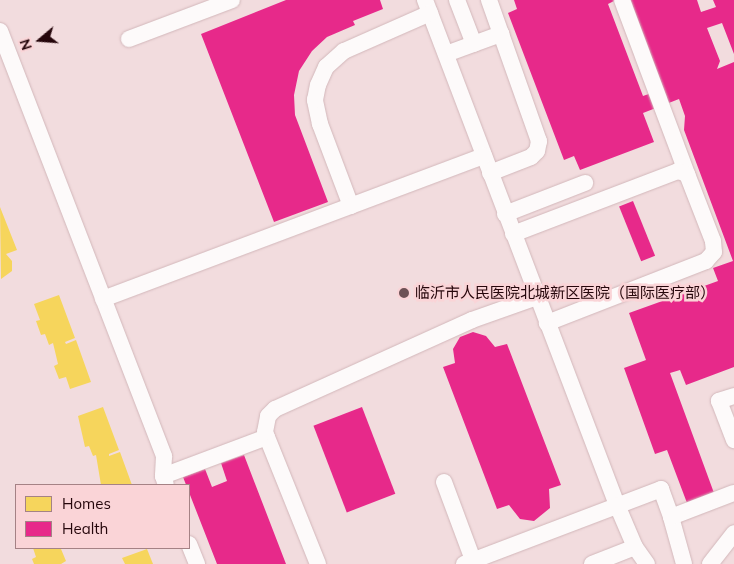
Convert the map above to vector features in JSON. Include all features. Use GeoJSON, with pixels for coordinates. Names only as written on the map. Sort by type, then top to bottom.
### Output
{"type":"FeatureCollection","features":[{"type":"Feature","properties":{"kind":"lane"},"geometry":{"type":"LineString","coordinates":[[129,39],[232,0]]}},
{"type":"Feature","properties":{"kind":"lane"},"geometry":{"type":"LineString","coordinates":[[457,0],[474,44]]}},
{"type":"Feature","properties":{"kind":"lane"},"geometry":{"type":"LineString","coordinates":[[488,0],[538,141],[537,151],[531,157],[490,172]]}},
{"type":"Feature","properties":{"kind":"lane"},"geometry":{"type":"LineString","coordinates":[[547,323],[706,261],[714,252],[713,241],[622,0]]}},
{"type":"Feature","properties":{"kind":"lane"},"geometry":{"type":"LineString","coordinates":[[350,206],[320,124],[315,100],[318,85],[326,67],[344,50],[428,6],[617,505],[635,547],[647,564]]}},
{"type":"Feature","properties":{"kind":"lane"},"geometry":{"type":"LineString","coordinates":[[0,31],[164,456],[165,480],[268,437]]}},
{"type":"Feature","properties":{"kind":"lane"},"geometry":{"type":"LineString","coordinates":[[446,54],[501,34]]}},
{"type":"Feature","properties":{"kind":"lane"},"geometry":{"type":"LineString","coordinates":[[103,299],[484,156]]}},
{"type":"Feature","properties":{"kind":"lane"},"geometry":{"type":"LineString","coordinates":[[513,234],[666,174],[678,171],[687,174]]}},
{"type":"Feature","properties":{"kind":"lane"},"geometry":{"type":"LineString","coordinates":[[506,214],[585,183]]}},
{"type":"Feature","properties":{"kind":"lane"},"geometry":{"type":"LineString","coordinates":[[318,564],[268,437],[264,422],[275,409],[472,320],[537,297]]}},
{"type":"Feature","properties":{"kind":"lane"},"geometry":{"type":"LineString","coordinates":[[734,396],[719,402],[734,440]]}},
{"type":"Feature","properties":{"kind":"lane"},"geometry":{"type":"LineString","coordinates":[[444,482],[468,562],[661,489],[684,564]]}},
{"type":"Feature","properties":{"kind":"lane"},"geometry":{"type":"LineString","coordinates":[[671,517],[734,493]]}},
{"type":"Feature","properties":{"kind":"lane"},"geometry":{"type":"LineString","coordinates":[[710,564],[734,534]]}},
{"type":"Feature","properties":{"kind":"lane"},"geometry":{"type":"LineString","coordinates":[[190,547],[196,564]]}},
{"type":"Feature","properties":{"kind":"lane"},"geometry":{"type":"LineString","coordinates":[[592,564],[635,547]]}},
{"type":"Feature","properties":{"kind":"building: Homes"},"geometry":{"type":"Polygon","coordinates":[[[0,207],[17,250],[6,254],[12,261],[12,271],[1,279],[0,207]]]}},
{"type":"Feature","properties":{"kind":"building: Homes"},"geometry":{"type":"Polygon","coordinates":[[[59,295],[75,338],[65,342],[66,344],[76,340],[91,382],[70,389],[66,377],[59,379],[54,366],[58,364],[53,343],[49,345],[45,334],[41,335],[36,321],[40,320],[34,304],[59,295]]]}},
{"type":"Feature","properties":{"kind":"building: Homes"},"geometry":{"type":"Polygon","coordinates":[[[103,407],[119,450],[109,454],[109,456],[120,452],[132,484],[101,484],[96,455],[93,456],[89,446],[85,447],[78,416],[103,407]]]}},
{"type":"Feature","properties":{"kind":"building: Homes"},"geometry":{"type":"Polygon","coordinates":[[[33,549],[61,549],[66,561],[61,564],[34,564],[32,559],[36,557],[33,549]]]}},
{"type":"Feature","properties":{"kind":"building: Homes"},"geometry":{"type":"Polygon","coordinates":[[[147,549],[153,564],[125,564],[122,558],[147,549]]]}},
{"type":"Feature","properties":{"kind":"building: Health"},"geometry":{"type":"Polygon","coordinates":[[[286,0],[380,0],[383,9],[353,21],[355,25],[327,37],[312,51],[299,71],[294,95],[295,115],[328,202],[274,222],[201,34],[286,0]]]}},
{"type":"Feature","properties":{"kind":"building: Health"},"geometry":{"type":"Polygon","coordinates":[[[514,0],[616,0],[608,4],[643,96],[663,89],[629,0],[697,0],[701,12],[716,7],[713,0],[734,0],[734,54],[722,23],[707,28],[720,61],[717,69],[734,62],[734,367],[686,385],[680,370],[670,373],[714,493],[687,503],[667,450],[655,454],[624,368],[646,360],[629,313],[718,281],[713,268],[733,261],[684,130],[685,116],[679,99],[643,113],[654,142],[580,170],[574,156],[564,160],[508,13],[517,9],[514,0]]]}},
{"type":"Feature","properties":{"kind":"building: Health"},"geometry":{"type":"Polygon","coordinates":[[[633,201],[655,256],[641,261],[619,207],[633,201]]]}},
{"type":"Feature","properties":{"kind":"building: Health"},"geometry":{"type":"Polygon","coordinates":[[[473,332],[486,336],[495,347],[507,344],[561,485],[549,489],[550,508],[534,521],[520,519],[509,505],[497,509],[443,367],[455,363],[453,349],[460,337],[473,332]]]}},
{"type":"Feature","properties":{"kind":"building: Health"},"geometry":{"type":"Polygon","coordinates":[[[362,407],[395,494],[347,512],[313,426],[362,407]]]}},
{"type":"Feature","properties":{"kind":"building: Health"},"geometry":{"type":"Polygon","coordinates":[[[244,455],[286,564],[217,564],[190,495],[190,484],[186,484],[183,477],[205,469],[212,487],[227,481],[221,463],[244,455]]]}},
{"type":"Feature","properties":{"kind":"place","name":"临沂市人民医院北城新区医院（国际医疗部）"},"geometry":{"type":"Point","coordinates":[404,293]}}]}
